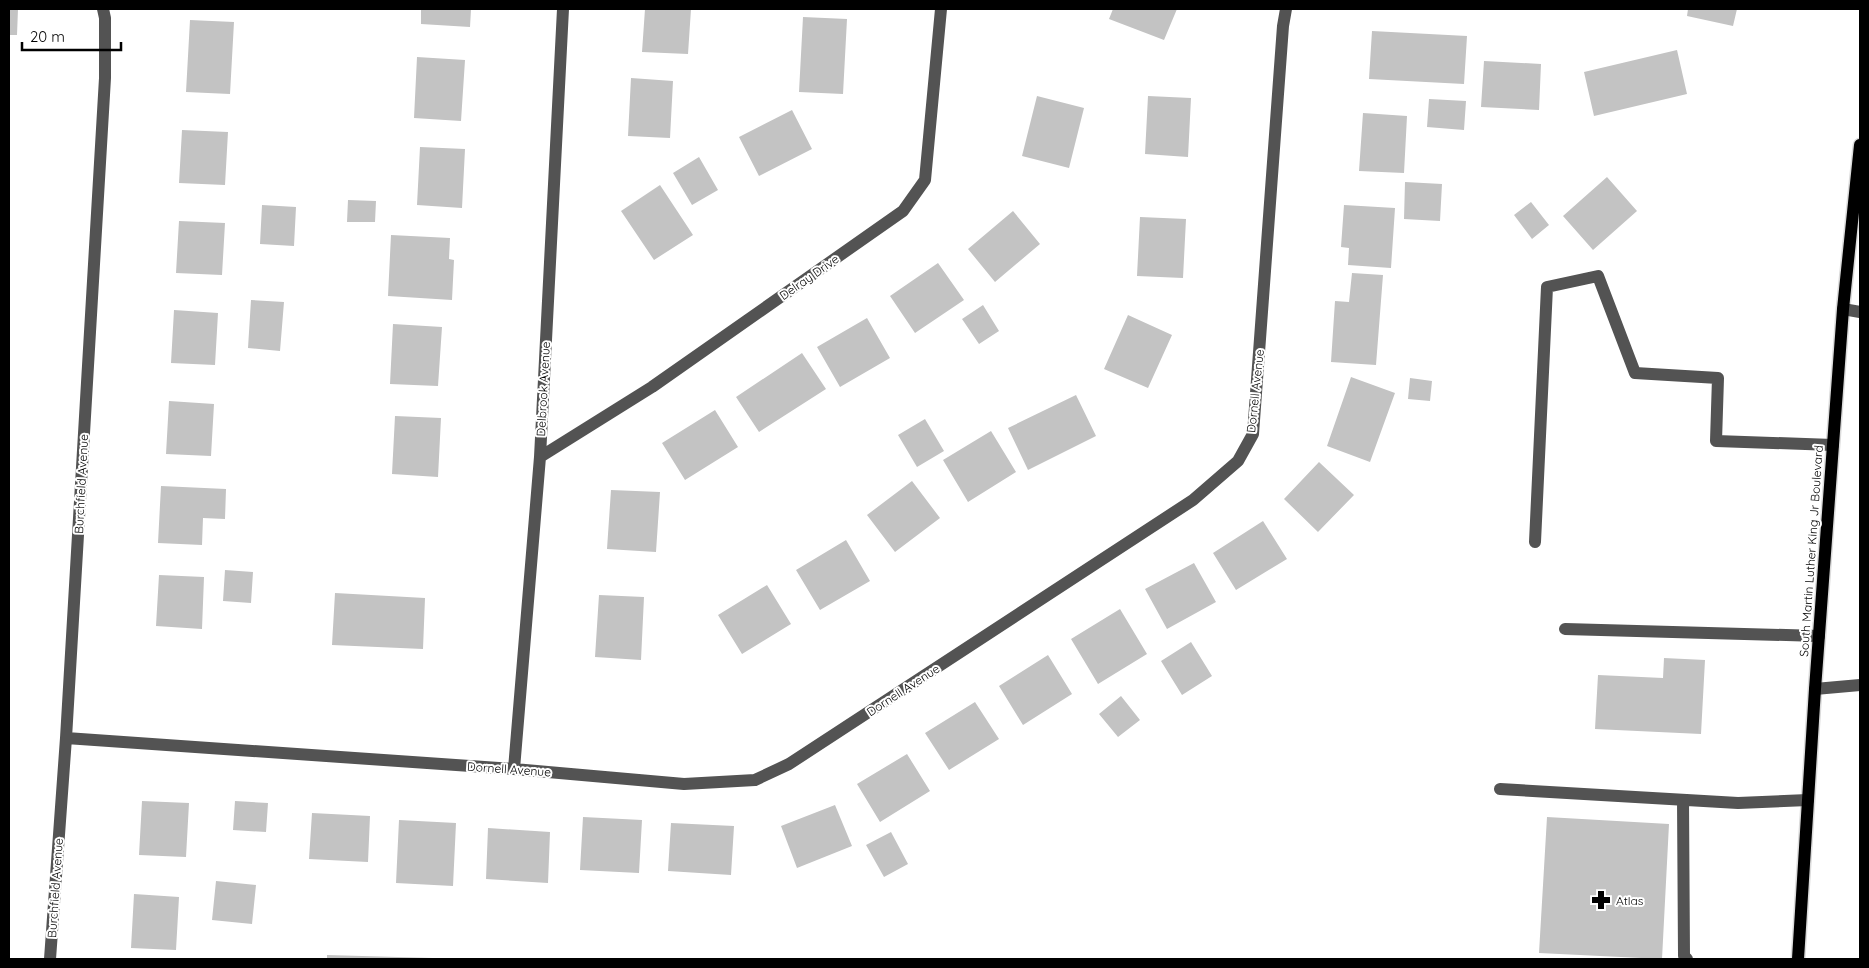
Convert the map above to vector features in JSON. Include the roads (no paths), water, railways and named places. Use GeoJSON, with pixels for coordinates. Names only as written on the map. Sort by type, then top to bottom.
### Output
{"type":"FeatureCollection","features":[{"type":"Feature","properties":{"kind":"main road","name":"South Martin Luther King Jr Boulevard"},"geometry":{"type":"LineString","coordinates":[[1798,959],[1815,689],[1843,309],[1860,145]]}},
{"type":"Feature","properties":{"kind":"street","name":"Burchfield Avenue"},"geometry":{"type":"LineString","coordinates":[[50,959],[66,738],[105,88],[105,18],[103,9]]}},
{"type":"Feature","properties":{"kind":"street","name":"Delbrook Avenue"},"geometry":{"type":"LineString","coordinates":[[514,769],[540,457],[563,9]]}},
{"type":"Feature","properties":{"kind":"street","name":"Delray Drive"},"geometry":{"type":"LineString","coordinates":[[540,457],[652,387],[903,211],[925,180],[941,9]]}},
{"type":"Feature","properties":{"kind":"street","name":"Dornell Avenue"},"geometry":{"type":"LineString","coordinates":[[66,738],[514,769],[684,784],[755,780],[789,764],[1185,506],[1238,461],[1253,434],[1283,26],[1286,9]]}},
{"type":"Feature","properties":{"kind":"street"},"geometry":{"type":"LineString","coordinates":[[1535,542],[1547,287],[1598,276],[1635,373],[1718,378],[1716,441],[1833,445]]}},
{"type":"Feature","properties":{"kind":"street"},"geometry":{"type":"LineString","coordinates":[[1843,309],[1860,312]]}},
{"type":"Feature","properties":{"kind":"street"},"geometry":{"type":"LineString","coordinates":[[1565,629],[1819,636]]}},
{"type":"Feature","properties":{"kind":"street"},"geometry":{"type":"LineString","coordinates":[[1815,689],[1860,686]]}},
{"type":"Feature","properties":{"kind":"street"},"geometry":{"type":"LineString","coordinates":[[1500,789],[1738,804],[1808,800]]}},
{"type":"Feature","properties":{"kind":"street"},"geometry":{"type":"LineString","coordinates":[[1683,800],[1684,956],[1687,959]]}},
{"type":"Feature","properties":{"kind":"place","name":"Atlas"},"geometry":{"type":"Point","coordinates":[1601,900]}}]}
